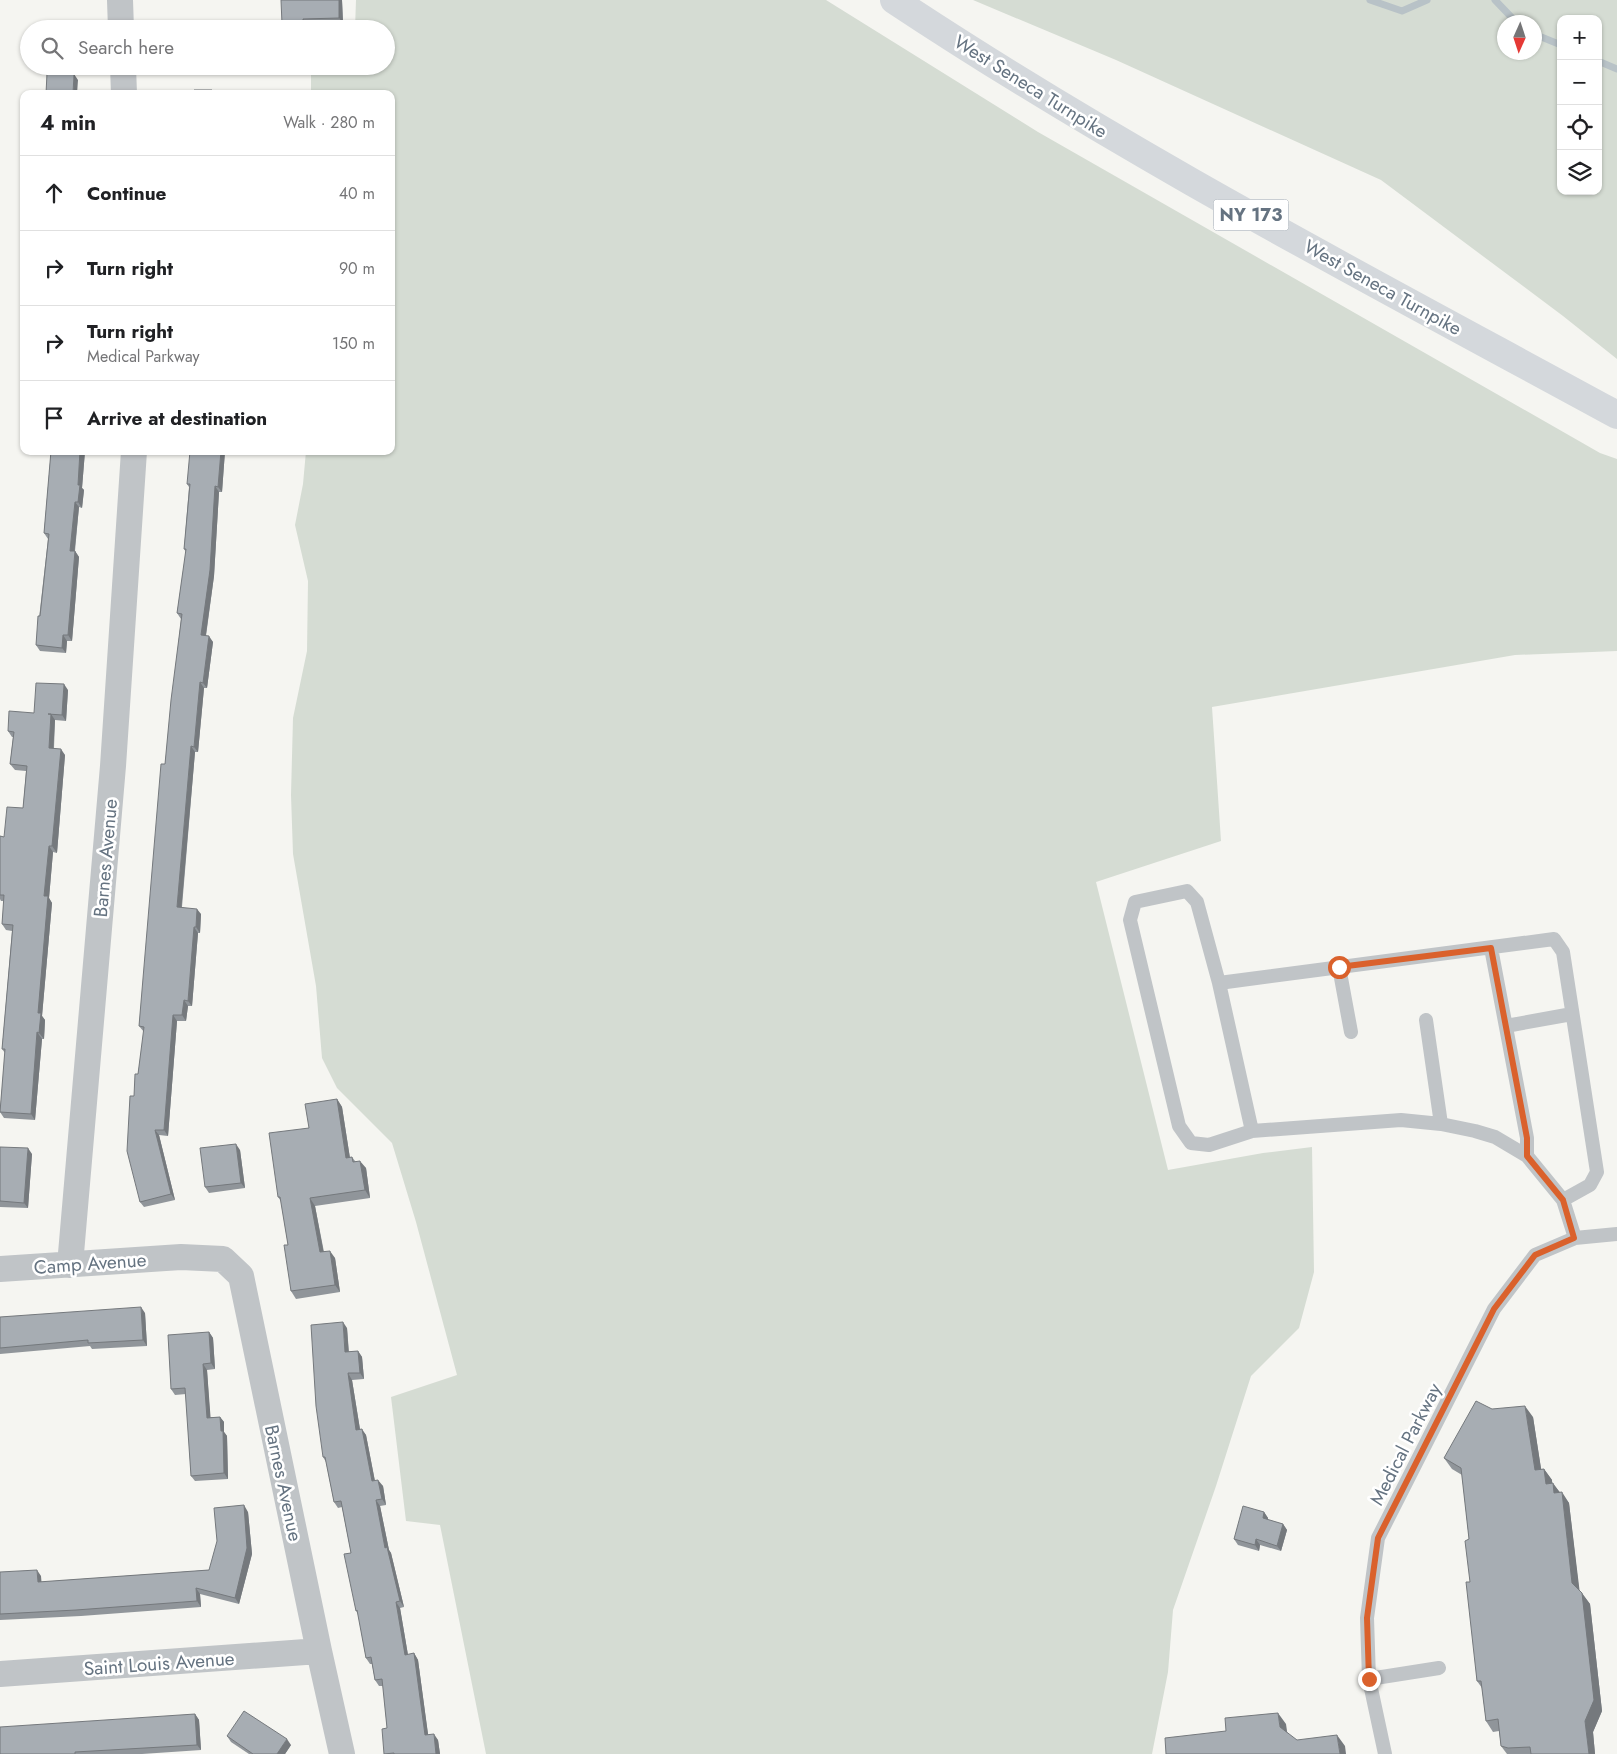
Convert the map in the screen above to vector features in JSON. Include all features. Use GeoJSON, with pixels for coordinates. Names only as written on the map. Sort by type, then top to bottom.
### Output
{"type":"FeatureCollection","features":[{"type":"Feature","properties":{"kind":"main road","name":"West Seneca Turnpike"},"geometry":{"type":"LineString","coordinates":[[894,0],[1122,142],[1617,415]]}},
{"type":"Feature","properties":{"kind":"street"},"geometry":{"type":"LineString","coordinates":[[120,0],[121,20]]}},
{"type":"Feature","properties":{"kind":"street"},"geometry":{"type":"LineString","coordinates":[[123,75],[124,90]]}},
{"type":"Feature","properties":{"kind":"street","name":"Barnes Avenue"},"geometry":{"type":"LineString","coordinates":[[70,1265],[113,766],[134,455]]}},
{"type":"Feature","properties":{"kind":"street","name":"Barnes Avenue"},"geometry":{"type":"LineString","coordinates":[[181,1258],[223,1259],[241,1276],[342,1754]]}},
{"type":"Feature","properties":{"kind":"street","name":"Camp Avenue"},"geometry":{"type":"LineString","coordinates":[[0,1269],[181,1258]]}},
{"type":"Feature","properties":{"kind":"street","name":"Saint Louis Avenue"},"geometry":{"type":"LineString","coordinates":[[0,1674],[319,1651]]}},
{"type":"Feature","properties":{"kind":"lane"},"geometry":{"type":"LineString","coordinates":[[1252,1131],[1219,982],[1197,902],[1187,891],[1135,902],[1130,920],[1179,1126],[1191,1143],[1209,1145],[1252,1131],[1401,1120],[1441,1124],[1475,1131],[1495,1137],[1527,1156],[1563,1200],[1574,1238]]}},
{"type":"Feature","properties":{"kind":"lane"},"geometry":{"type":"LineString","coordinates":[[1219,982],[1554,939],[1563,952],[1597,1172],[1590,1185],[1563,1200]]}},
{"type":"Feature","properties":{"kind":"lane"},"geometry":{"type":"LineString","coordinates":[[1491,948],[1527,1138],[1527,1156]]}},
{"type":"Feature","properties":{"kind":"lane"},"geometry":{"type":"LineString","coordinates":[[1339,967],[1351,1032]]}},
{"type":"Feature","properties":{"kind":"lane"},"geometry":{"type":"LineString","coordinates":[[1506,1026],[1572,1014]]}},
{"type":"Feature","properties":{"kind":"lane"},"geometry":{"type":"LineString","coordinates":[[1426,1020],[1441,1124]]}},
{"type":"Feature","properties":{"kind":"lane","name":"Medical Parkway"},"geometry":{"type":"LineString","coordinates":[[1385,1754],[1369,1679],[1367,1618],[1378,1538],[1494,1309],[1535,1255],[1574,1238],[1617,1234]]}},
{"type":"Feature","properties":{"kind":"lane"},"geometry":{"type":"LineString","coordinates":[[1369,1679],[1439,1668]]}},
{"type":"Feature","properties":{"kind":"shaded area"},"geometry":{"type":"Polygon","coordinates":[[[356,0],[826,0],[1038,132],[1600,453],[1617,459],[1617,651],[1515,655],[1212,707],[1221,841],[1096,882],[1168,1170],[1263,1153],[1312,1147],[1314,1272],[1299,1328],[1251,1376],[1216,1486],[1173,1610],[1168,1672],[1152,1754],[486,1754],[440,1525],[406,1521],[391,1397],[457,1375],[416,1222],[392,1143],[337,1088],[322,1058],[316,986],[293,854],[291,795],[293,718],[307,651],[308,581],[295,525],[303,484],[306,455],[395,455],[395,90],[311,90],[311,75],[395,75],[395,20],[355,20],[356,0]]]}},
{"type":"Feature","properties":{"kind":"shaded area"},"geometry":{"type":"Polygon","coordinates":[[[973,0],[1617,0],[1617,359],[1563,316],[1381,180],[1116,60],[973,0]]]}},
{"type":"Feature","properties":{"kind":"building"},"geometry":{"type":"Polygon","coordinates":[[[281,0],[339,0],[339,18],[282,20],[281,0]]]}},
{"type":"Feature","properties":{"kind":"building"},"geometry":{"type":"Polygon","coordinates":[[[47,75],[74,75],[73,90],[46,90],[47,75]]]}},
{"type":"Feature","properties":{"kind":"building"},"geometry":{"type":"Polygon","coordinates":[[[51,455],[80,455],[78,485],[80,485],[78,502],[75,502],[70,551],[75,551],[68,635],[63,635],[62,648],[36,645],[49,534],[44,533],[51,455]]]}},
{"type":"Feature","properties":{"kind":"building"},"geometry":{"type":"Polygon","coordinates":[[[190,455],[221,455],[218,487],[215,486],[210,570],[201,635],[209,636],[203,683],[200,682],[194,747],[191,746],[177,907],[197,909],[196,927],[194,927],[188,1001],[184,1000],[182,1015],[173,1015],[164,1130],[155,1130],[171,1194],[140,1202],[127,1151],[130,1096],[134,1096],[135,1074],[138,1074],[144,1027],[139,1026],[161,764],[165,764],[182,614],[177,613],[186,549],[184,549],[190,484],[187,484],[190,455]]]}},
{"type":"Feature","properties":{"kind":"building"},"geometry":{"type":"Polygon","coordinates":[[[36,683],[64,684],[62,715],[51,714],[49,748],[61,749],[52,846],[49,846],[44,896],[48,896],[38,1013],[41,1013],[39,1033],[37,1032],[31,1114],[0,1112],[5,1049],[2,1049],[13,925],[2,924],[4,895],[0,895],[0,836],[4,837],[7,807],[23,808],[27,766],[10,764],[14,732],[8,731],[9,711],[34,713],[36,683]]]}},
{"type":"Feature","properties":{"kind":"building"},"geometry":{"type":"Polygon","coordinates":[[[337,1099],[346,1158],[352,1157],[353,1162],[360,1161],[365,1190],[310,1198],[320,1252],[330,1251],[335,1285],[291,1291],[284,1245],[288,1245],[280,1197],[278,1197],[269,1133],[309,1128],[305,1104],[337,1099]]]}},
{"type":"Feature","properties":{"kind":"building"},"geometry":{"type":"Polygon","coordinates":[[[236,1144],[241,1183],[205,1187],[200,1148],[236,1144]]]}},
{"type":"Feature","properties":{"kind":"building"},"geometry":{"type":"Polygon","coordinates":[[[0,1147],[28,1148],[24,1203],[0,1201],[0,1147]]]}},
{"type":"Feature","properties":{"kind":"building"},"geometry":{"type":"Polygon","coordinates":[[[141,1307],[143,1340],[88,1343],[88,1340],[0,1348],[0,1317],[141,1307]]]}},
{"type":"Feature","properties":{"kind":"building"},"geometry":{"type":"Polygon","coordinates":[[[343,1322],[345,1352],[358,1351],[360,1373],[348,1373],[356,1430],[362,1429],[372,1481],[378,1480],[382,1499],[376,1500],[385,1548],[387,1547],[400,1601],[396,1602],[405,1655],[414,1653],[425,1735],[434,1734],[436,1754],[384,1754],[382,1729],[387,1728],[382,1679],[375,1680],[371,1657],[366,1658],[344,1554],[351,1553],[341,1501],[334,1502],[325,1457],[323,1457],[316,1406],[311,1325],[343,1322]]]}},
{"type":"Feature","properties":{"kind":"building"},"geometry":{"type":"Polygon","coordinates":[[[209,1332],[211,1363],[203,1364],[207,1418],[220,1417],[221,1431],[223,1431],[224,1473],[191,1476],[185,1388],[171,1389],[168,1335],[209,1332]]]}},
{"type":"Feature","properties":{"kind":"building"},"geometry":{"type":"Polygon","coordinates":[[[1476,1401],[1492,1409],[1525,1406],[1535,1470],[1544,1469],[1546,1484],[1553,1483],[1554,1493],[1562,1492],[1572,1583],[1582,1593],[1594,1700],[1585,1721],[1589,1754],[1531,1754],[1530,1747],[1508,1748],[1501,1746],[1498,1719],[1486,1721],[1481,1681],[1477,1681],[1466,1582],[1470,1582],[1465,1541],[1469,1539],[1461,1468],[1444,1458],[1476,1401]]]}},
{"type":"Feature","properties":{"kind":"building"},"geometry":{"type":"Polygon","coordinates":[[[244,1505],[247,1548],[235,1598],[196,1588],[197,1601],[0,1614],[0,1572],[37,1570],[38,1582],[209,1570],[217,1541],[214,1508],[244,1505]]]}},
{"type":"Feature","properties":{"kind":"building"},"geometry":{"type":"Polygon","coordinates":[[[1243,1506],[1264,1512],[1263,1518],[1283,1524],[1277,1546],[1256,1539],[1255,1545],[1234,1539],[1243,1506]]]}},
{"type":"Feature","properties":{"kind":"building"},"geometry":{"type":"Polygon","coordinates":[[[244,1711],[287,1739],[277,1754],[253,1754],[227,1736],[244,1711]]]}},
{"type":"Feature","properties":{"kind":"building"},"geometry":{"type":"Polygon","coordinates":[[[1278,1713],[1280,1727],[1297,1740],[1337,1735],[1340,1754],[1166,1754],[1165,1738],[1226,1731],[1225,1718],[1278,1713]]]}},
{"type":"Feature","properties":{"kind":"building"},"geometry":{"type":"Polygon","coordinates":[[[195,1714],[197,1745],[75,1752],[75,1754],[0,1754],[0,1727],[195,1714]]]}},
{"type":"Feature","properties":{"kind":"waterway"},"geometry":{"type":"LineString","coordinates":[[1370,0],[1402,11],[1427,0]]}},
{"type":"Feature","properties":{"kind":"waterway"},"geometry":{"type":"LineString","coordinates":[[1495,0],[1509,15]]}},
{"type":"Feature","properties":{"kind":"waterway"},"geometry":{"type":"LineString","coordinates":[[1542,37],[1557,43]]}},
{"type":"Feature","properties":{"kind":"waterway"},"geometry":{"type":"LineString","coordinates":[[1602,63],[1617,69]]}},
{"type":"Feature","properties":{"kind":"route"},"geometry":{"type":"LineString","coordinates":[[1339,967],[1491,948],[1527,1138],[1527,1156],[1563,1200],[1574,1238],[1535,1255],[1494,1309],[1378,1538],[1367,1618],[1369,1679]]}}]}
